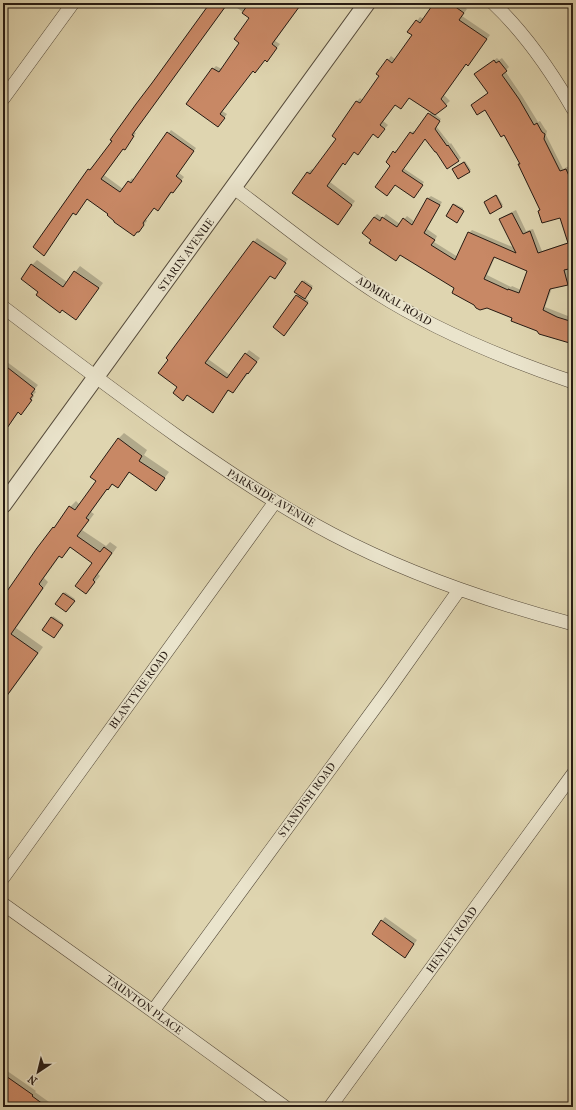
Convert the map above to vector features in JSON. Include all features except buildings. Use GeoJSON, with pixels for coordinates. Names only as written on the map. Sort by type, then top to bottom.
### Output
{"type":"FeatureCollection","features":[{"type":"Feature","properties":{"kind":"street"},"geometry":{"type":"LineString","coordinates":[[3,99],[73,3]]}},
{"type":"Feature","properties":{"kind":"street","name":"STARIN AVENUE"},"geometry":{"type":"LineString","coordinates":[[3,505],[367,3]]}},
{"type":"Feature","properties":{"kind":"street"},"geometry":{"type":"LineString","coordinates":[[493,3],[529,42],[573,110]]}},
{"type":"Feature","properties":{"kind":"street","name":"ADMIRAL ROAD"},"geometry":{"type":"LineString","coordinates":[[234,188],[328,259],[376,292],[401,307],[446,331],[492,352],[573,382]]}},
{"type":"Feature","properties":{"kind":"street","name":"PARKSIDE AVENUE"},"geometry":{"type":"LineString","coordinates":[[3,307],[96,378],[223,468],[275,502],[331,534],[362,549],[459,590],[520,610],[573,624]]}},
{"type":"Feature","properties":{"kind":"street","name":"BLANTYRE ROAD"},"geometry":{"type":"LineString","coordinates":[[3,878],[275,502]]}},
{"type":"Feature","properties":{"kind":"street","name":"STANDISH ROAD"},"geometry":{"type":"LineString","coordinates":[[153,1010],[459,590]]}},
{"type":"Feature","properties":{"kind":"street","name":"HENLEY ROAD"},"geometry":{"type":"LineString","coordinates":[[330,1107],[573,774]]}},
{"type":"Feature","properties":{"kind":"street","name":"TAUNTON PLACE"},"geometry":{"type":"LineString","coordinates":[[3,904],[153,1010],[285,1107]]}}]}
